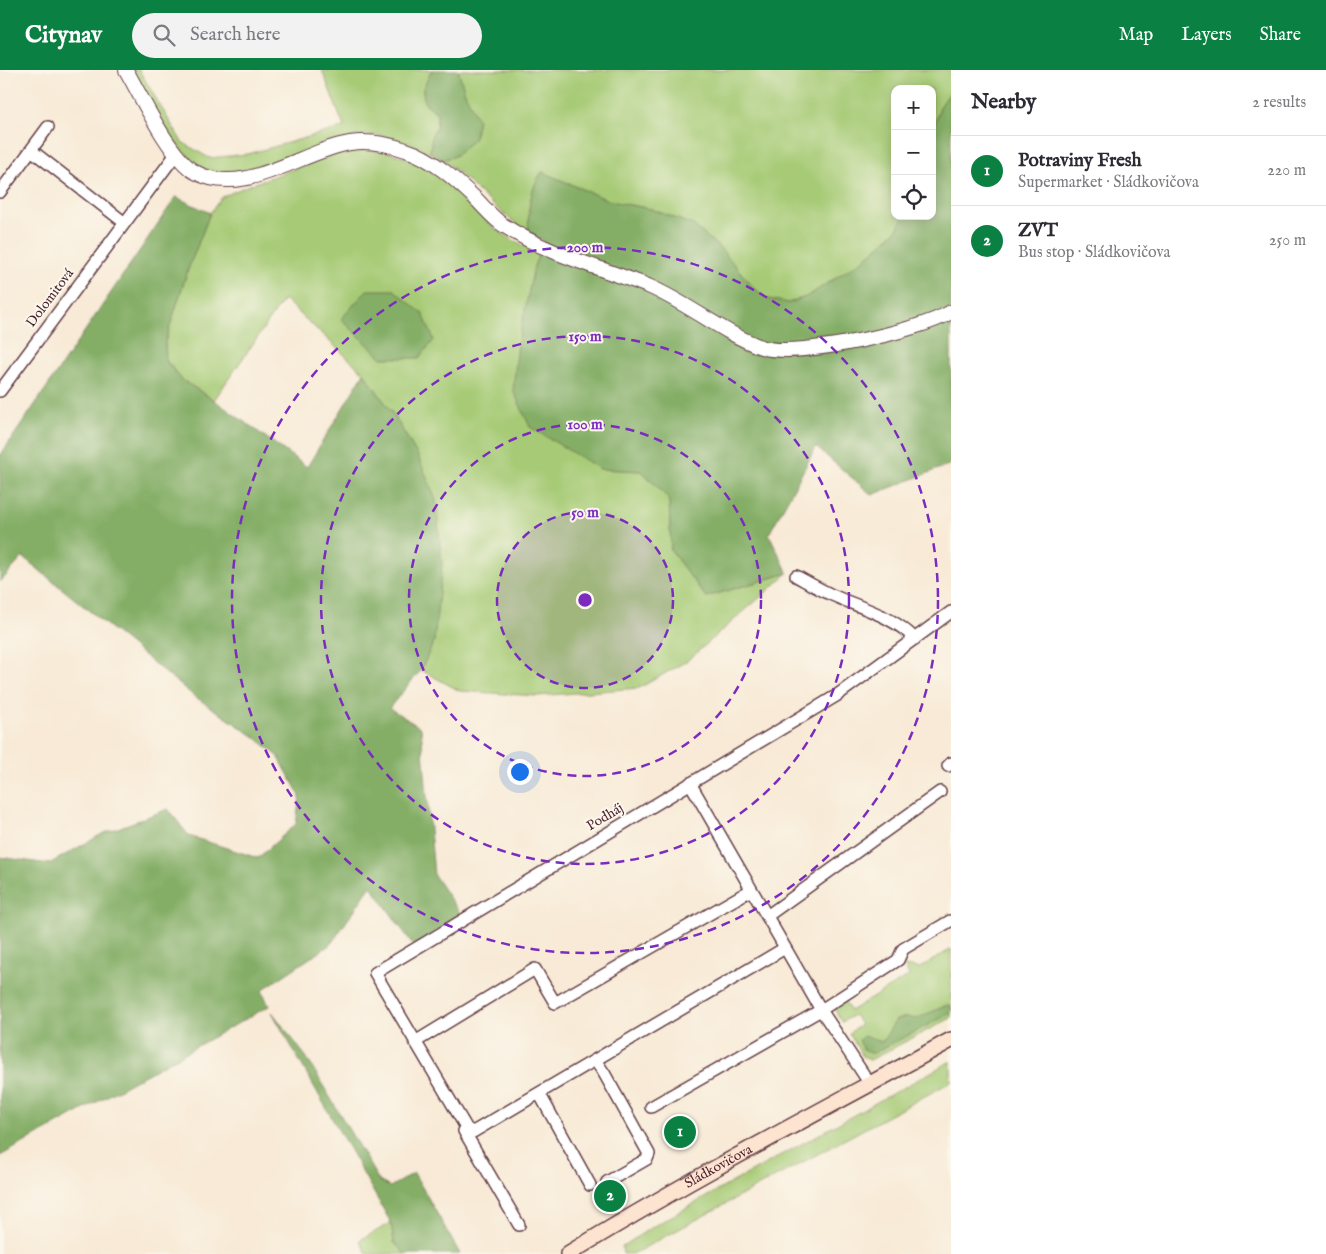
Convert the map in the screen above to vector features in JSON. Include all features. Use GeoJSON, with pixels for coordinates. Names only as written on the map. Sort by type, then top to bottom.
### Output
{"type":"FeatureCollection","features":[{"type":"Feature","properties":{"kind":"main road","name":"Sládkovičova"},"geometry":{"type":"LineString","coordinates":[[568,1254],[655,1202],[951,1040]]}},
{"type":"Feature","properties":{"kind":"street"},"geometry":{"type":"LineString","coordinates":[[126,70],[176,154],[186,166],[195,172],[226,180],[250,178],[322,150],[351,143],[382,143],[409,151],[438,167],[468,191],[500,223],[528,241],[673,298],[728,331],[763,347],[786,350],[835,345],[902,330],[941,318],[951,312]]}},
{"type":"Feature","properties":{"kind":"street"},"geometry":{"type":"LineString","coordinates":[[0,192],[48,127]]}},
{"type":"Feature","properties":{"kind":"street"},"geometry":{"type":"LineString","coordinates":[[31,150],[125,223]]}},
{"type":"Feature","properties":{"kind":"street","name":"Dolomitová"},"geometry":{"type":"LineString","coordinates":[[0,391],[176,154]]}},
{"type":"Feature","properties":{"kind":"street"},"geometry":{"type":"LineString","coordinates":[[796,576],[830,594],[888,618],[905,628],[915,639]]}},
{"type":"Feature","properties":{"kind":"street","name":"Podháj"},"geometry":{"type":"LineString","coordinates":[[786,948],[473,1132],[467,1129],[375,973],[836,696],[951,612]]}},
{"type":"Feature","properties":{"kind":"street"},"geometry":{"type":"LineString","coordinates":[[690,783],[822,1010],[870,1084]]}},
{"type":"Feature","properties":{"kind":"street"},"geometry":{"type":"LineString","coordinates":[[767,916],[940,792]]}},
{"type":"Feature","properties":{"kind":"street"},"geometry":{"type":"LineString","coordinates":[[415,1042],[535,969],[555,1003],[751,890]]}},
{"type":"Feature","properties":{"kind":"street"},"geometry":{"type":"LineString","coordinates":[[651,1107],[822,1010],[898,960],[903,949],[950,921]]}},
{"type":"Feature","properties":{"kind":"street"},"geometry":{"type":"LineString","coordinates":[[595,1060],[649,1154],[647,1159],[607,1182]]}},
{"type":"Feature","properties":{"kind":"street"},"geometry":{"type":"LineString","coordinates":[[539,1093],[590,1185]]}},
{"type":"Feature","properties":{"kind":"street"},"geometry":{"type":"LineString","coordinates":[[464,1131],[519,1225]]}},
{"type":"Feature","properties":{"kind":"green space"},"geometry":{"type":"Polygon","coordinates":[[[133,70],[139,70],[182,142],[209,158],[248,154],[344,127],[322,70],[432,70],[423,89],[424,102],[437,113],[437,127],[432,135],[430,153],[409,143],[378,135],[358,136],[246,172],[217,173],[196,163],[174,141],[133,70]]]}},
{"type":"Feature","properties":{"kind":"green space"},"geometry":{"type":"Polygon","coordinates":[[[432,70],[458,70],[465,93],[478,120],[474,139],[455,156],[443,160],[430,153],[432,135],[437,127],[437,113],[424,102],[423,89],[432,70]]]}},
{"type":"Feature","properties":{"kind":"green space"},"geometry":{"type":"Polygon","coordinates":[[[458,70],[951,70],[951,91],[940,107],[936,120],[936,85],[891,85],[891,220],[902,220],[896,231],[863,260],[808,296],[788,303],[767,299],[751,285],[722,250],[693,225],[651,209],[610,201],[542,172],[530,201],[529,233],[517,225],[443,160],[455,156],[465,93],[458,70]]]}},
{"type":"Feature","properties":{"kind":"green space"},"geometry":{"type":"Polygon","coordinates":[[[951,91],[951,464],[872,495],[816,447],[769,534],[788,573],[706,597],[671,551],[669,499],[642,471],[600,469],[530,427],[513,390],[518,343],[534,266],[544,241],[529,233],[530,201],[538,178],[542,172],[610,201],[651,209],[693,225],[722,250],[751,285],[767,299],[789,303],[808,296],[863,260],[896,231],[902,220],[936,220],[936,120],[940,107],[951,91]]]}},
{"type":"Feature","properties":{"kind":"green space"},"geometry":{"type":"Polygon","coordinates":[[[358,149],[386,152],[412,160],[447,182],[496,229],[539,253],[534,266],[600,469],[642,471],[669,499],[671,551],[706,597],[788,573],[687,661],[639,688],[537,696],[460,691],[421,670],[434,641],[418,456],[393,414],[364,373],[284,299],[214,400],[182,380],[166,360],[165,342],[187,272],[210,213],[222,197],[244,187],[335,154],[358,149]]]}},
{"type":"Feature","properties":{"kind":"green space"},"geometry":{"type":"Polygon","coordinates":[[[176,197],[210,213],[187,272],[165,342],[166,361],[182,380],[214,400],[307,467],[364,373],[393,414],[418,456],[436,500],[442,565],[434,641],[421,670],[389,708],[421,728],[434,875],[461,915],[414,946],[371,886],[331,944],[262,990],[269,1006],[0,1156],[0,857],[49,864],[102,834],[168,809],[189,836],[258,858],[296,824],[300,796],[278,756],[252,735],[194,696],[23,557],[0,582],[0,456],[176,197]]]}},
{"type":"Feature","properties":{"kind":"green space"},"geometry":{"type":"Polygon","coordinates":[[[367,290],[394,290],[423,314],[434,340],[419,358],[382,358],[341,319],[367,290]]]}},
{"type":"Feature","properties":{"kind":"green space"},"geometry":{"type":"Polygon","coordinates":[[[951,949],[951,1018],[870,1060],[863,1057],[849,1033],[861,1025],[854,1015],[842,1022],[835,1010],[836,1004],[845,1001],[850,1011],[909,976],[904,966],[920,968],[951,949]]]}},
{"type":"Feature","properties":{"kind":"green space"},"geometry":{"type":"Polygon","coordinates":[[[947,1005],[951,1006],[951,1013],[872,1054],[863,1049],[859,1040],[863,1036],[882,1042],[896,1020],[906,1017],[916,1019],[947,1005]]]}},
{"type":"Feature","properties":{"kind":"green space"},"geometry":{"type":"Polygon","coordinates":[[[272,1012],[307,1058],[379,1181],[390,1187],[414,1173],[460,1254],[405,1254],[394,1242],[391,1223],[272,1012]]]}},
{"type":"Feature","properties":{"kind":"green space"},"geometry":{"type":"Polygon","coordinates":[[[951,1061],[951,1082],[633,1254],[623,1254],[622,1247],[652,1227],[951,1061]]]}},
{"type":"Feature","properties":{"kind":"green space"},"geometry":{"type":"Polygon","coordinates":[[[391,1223],[394,1242],[405,1254],[367,1254],[360,1240],[391,1223]]]}},
{"type":"Feature","properties":{"kind":"place","name":"Potraviny Fresh"},"geometry":{"type":"Point","coordinates":[680,1132]}},
{"type":"Feature","properties":{"kind":"place","name":"ZVT"},"geometry":{"type":"Point","coordinates":[610,1196]}}]}
